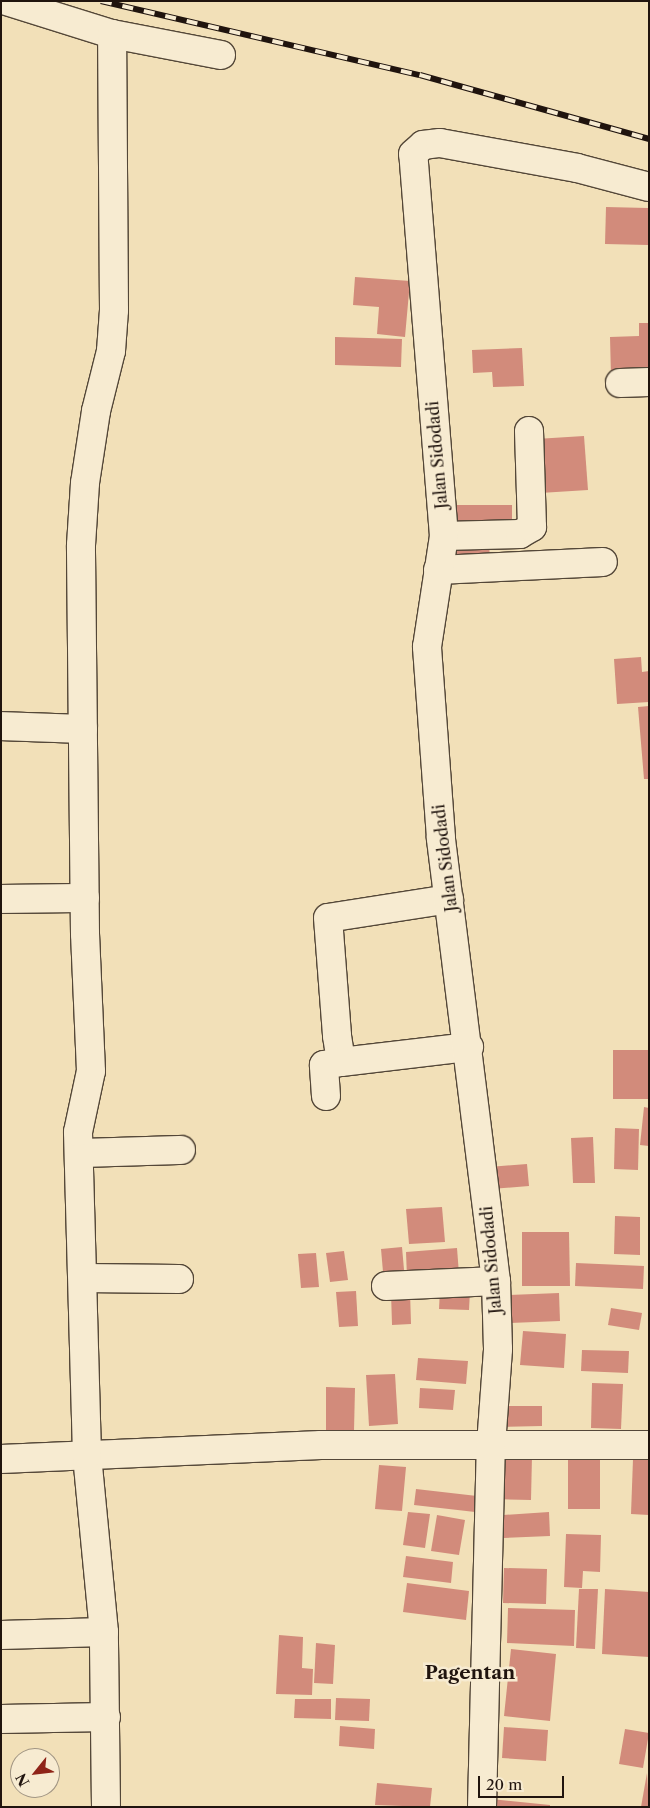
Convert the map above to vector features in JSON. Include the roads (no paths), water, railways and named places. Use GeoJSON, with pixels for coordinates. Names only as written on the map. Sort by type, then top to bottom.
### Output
{"type":"FeatureCollection","features":[{"type":"Feature","properties":{"kind":"street"},"geometry":{"type":"LineString","coordinates":[[6,1],[112,34],[222,55]]}},
{"type":"Feature","properties":{"kind":"street"},"geometry":{"type":"LineString","coordinates":[[106,1807],[104,1632],[87,1455],[78,1132],[90,1072],[85,898],[81,545],[85,483],[96,411],[111,351],[114,310],[112,34]]}},
{"type":"Feature","properties":{"kind":"street","name":"Jalan Sidodadi"},"geometry":{"type":"LineString","coordinates":[[482,1807],[491,1445],[498,1349],[496,1281],[441,838],[427,647],[444,536],[414,165],[416,148],[440,144],[577,168],[649,187]]}},
{"type":"Feature","properties":{"kind":"street"},"geometry":{"type":"LineString","coordinates":[[620,383],[649,382]]}},
{"type":"Feature","properties":{"kind":"street"},"geometry":{"type":"LineString","coordinates":[[444,536],[520,534],[532,526],[529,431]]}},
{"type":"Feature","properties":{"kind":"street"},"geometry":{"type":"LineString","coordinates":[[438,570],[603,562]]}},
{"type":"Feature","properties":{"kind":"street"},"geometry":{"type":"LineString","coordinates":[[1,726],[83,729]]}},
{"type":"Feature","properties":{"kind":"street"},"geometry":{"type":"LineString","coordinates":[[1,899],[85,898]]}},
{"type":"Feature","properties":{"kind":"street"},"geometry":{"type":"LineString","coordinates":[[341,1062],[328,938],[328,918],[449,899]]}},
{"type":"Feature","properties":{"kind":"street"},"geometry":{"type":"LineString","coordinates":[[326,1096],[324,1065],[468,1047]]}},
{"type":"Feature","properties":{"kind":"street"},"geometry":{"type":"LineString","coordinates":[[80,1153],[181,1150]]}},
{"type":"Feature","properties":{"kind":"street"},"geometry":{"type":"LineString","coordinates":[[83,1278],[179,1279]]}},
{"type":"Feature","properties":{"kind":"street"},"geometry":{"type":"LineString","coordinates":[[386,1286],[496,1281]]}},
{"type":"Feature","properties":{"kind":"street"},"geometry":{"type":"LineString","coordinates":[[1,1459],[321,1445],[649,1445]]}},
{"type":"Feature","properties":{"kind":"street"},"geometry":{"type":"LineString","coordinates":[[1,1636],[104,1632]]}},
{"type":"Feature","properties":{"kind":"street"},"geometry":{"type":"LineString","coordinates":[[1,1719],[106,1717]]}},
{"type":"Feature","properties":{"kind":"railway"},"geometry":{"type":"LineString","coordinates":[[101,1],[420,75],[649,139]]}},
{"type":"Feature","properties":{"kind":"district","name":"Pagentan"},"geometry":{"type":"Point","coordinates":[470,1673]}}]}
